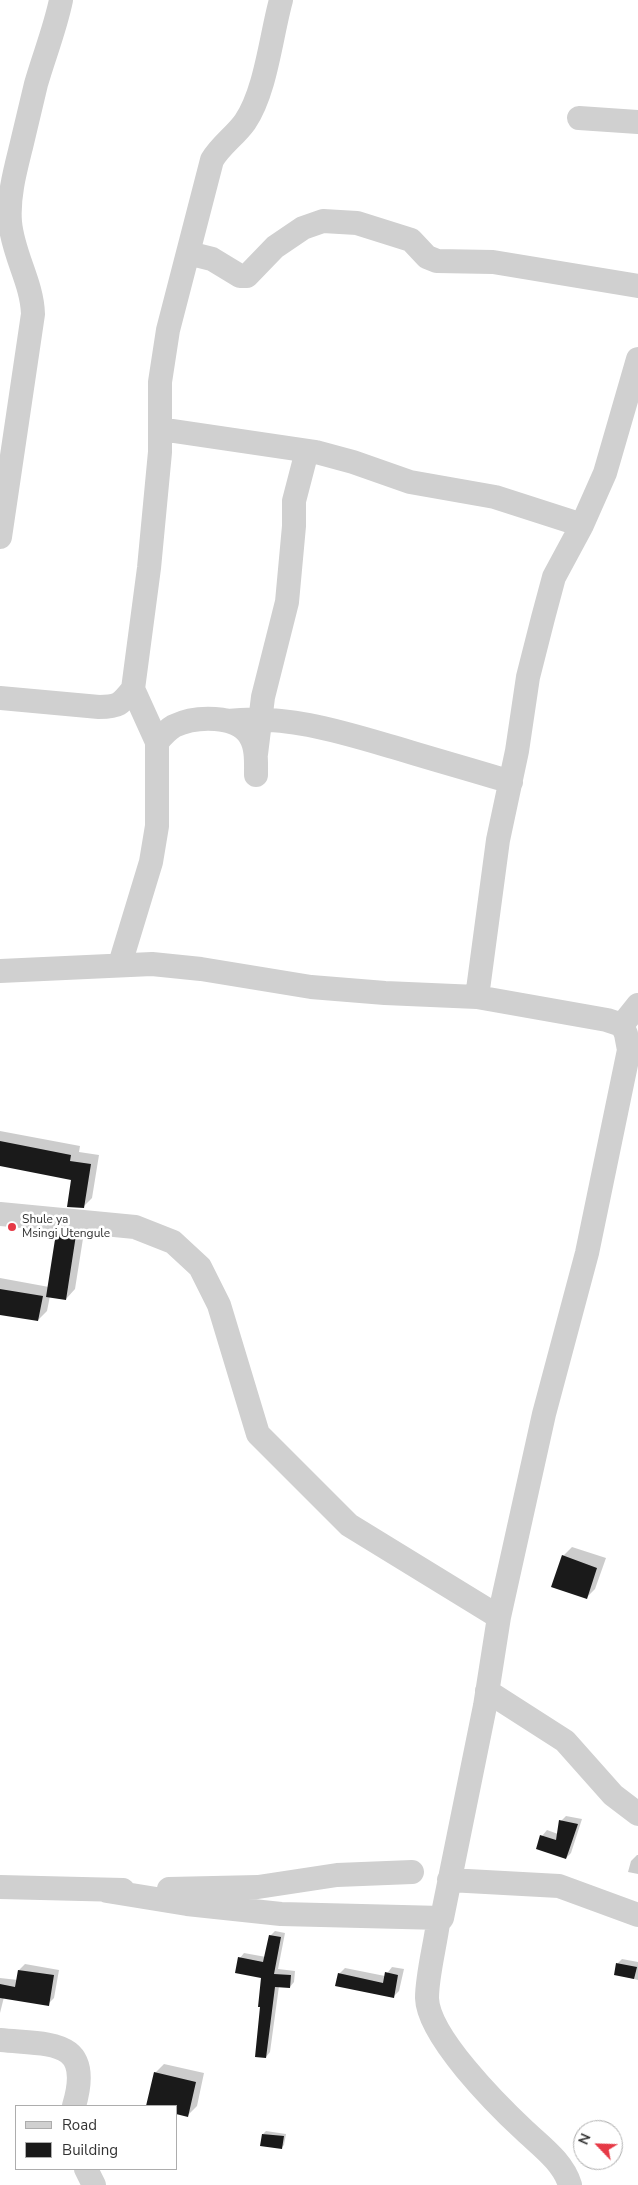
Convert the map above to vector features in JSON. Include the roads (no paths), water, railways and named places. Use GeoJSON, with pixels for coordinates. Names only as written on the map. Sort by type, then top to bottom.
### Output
{"type":"FeatureCollection","features":[{"type":"Feature","properties":{"kind":"street"},"geometry":{"type":"LineString","coordinates":[[0,537],[33,314],[33,298],[19,265],[10,221],[7,178],[55,26],[61,0]]}},
{"type":"Feature","properties":{"kind":"street"},"geometry":{"type":"LineString","coordinates":[[0,698],[115,707],[122,703],[133,689],[150,568],[160,452],[160,382],[168,330],[212,160],[218,150],[245,122],[261,84],[281,0]]}},
{"type":"Feature","properties":{"kind":"street"},"geometry":{"type":"LineString","coordinates":[[580,118],[638,122]]}},
{"type":"Feature","properties":{"kind":"street"},"geometry":{"type":"LineString","coordinates":[[188,253],[212,259],[240,276],[247,276],[275,247],[302,228],[322,221],[357,223],[411,240],[427,257],[437,261],[493,262],[638,286]]}},
{"type":"Feature","properties":{"kind":"street"},"geometry":{"type":"LineString","coordinates":[[477,996],[498,840],[511,782],[528,677],[554,577],[582,525],[605,473],[638,359]]}},
{"type":"Feature","properties":{"kind":"street"},"geometry":{"type":"LineString","coordinates":[[160,429],[307,451],[353,462],[410,482],[495,497],[582,525]]}},
{"type":"Feature","properties":{"kind":"street"},"geometry":{"type":"LineString","coordinates":[[228,721],[238,723],[252,738],[256,764],[263,697],[287,602],[294,526],[294,501],[307,451]]}},
{"type":"Feature","properties":{"kind":"street"},"geometry":{"type":"LineString","coordinates":[[120,964],[151,862],[157,826],[157,742],[133,689]]}},
{"type":"Feature","properties":{"kind":"street"},"geometry":{"type":"LineString","coordinates":[[157,742],[175,726],[199,720],[260,719],[325,728],[511,782]]}},
{"type":"Feature","properties":{"kind":"street"},"geometry":{"type":"LineString","coordinates":[[0,971],[152,964],[202,969],[320,987],[385,993],[477,996],[607,1020],[622,1025],[629,1050],[587,1253],[544,1414],[499,1618],[487,1691],[442,1918],[438,1923],[427,1999],[433,2022],[457,2058],[520,2126],[562,2167],[570,2185]]}},
{"type":"Feature","properties":{"kind":"street"},"geometry":{"type":"LineString","coordinates":[[622,1025],[638,1005]]}},
{"type":"Feature","properties":{"kind":"street"},"geometry":{"type":"LineString","coordinates":[[0,1214],[135,1227],[173,1242],[200,1267],[219,1305],[258,1434],[349,1525],[499,1618]]}},
{"type":"Feature","properties":{"kind":"street"},"geometry":{"type":"LineString","coordinates":[[487,1691],[565,1741],[582,1763],[613,1795],[638,1814]]}},
{"type":"Feature","properties":{"kind":"street"},"geometry":{"type":"LineString","coordinates":[[0,1887],[107,1890],[258,1887],[337,1875],[412,1872]]}},
{"type":"Feature","properties":{"kind":"street"},"geometry":{"type":"LineString","coordinates":[[449,1880],[559,1886],[638,1915]]}},
{"type":"Feature","properties":{"kind":"street"},"geometry":{"type":"LineString","coordinates":[[107,1890],[187,1904],[281,1914],[442,1918]]}},
{"type":"Feature","properties":{"kind":"street"},"geometry":{"type":"LineString","coordinates":[[0,2040],[53,2045],[71,2053],[76,2059],[78,2066],[78,2092],[74,2105]]}},
{"type":"Feature","properties":{"kind":"street"},"geometry":{"type":"LineString","coordinates":[[86,2170],[94,2185]]}},
{"type":"Feature","properties":{"kind":"place","name":"Shule ya Msingi Utengule"},"geometry":{"type":"Point","coordinates":[12,1227]}}]}
